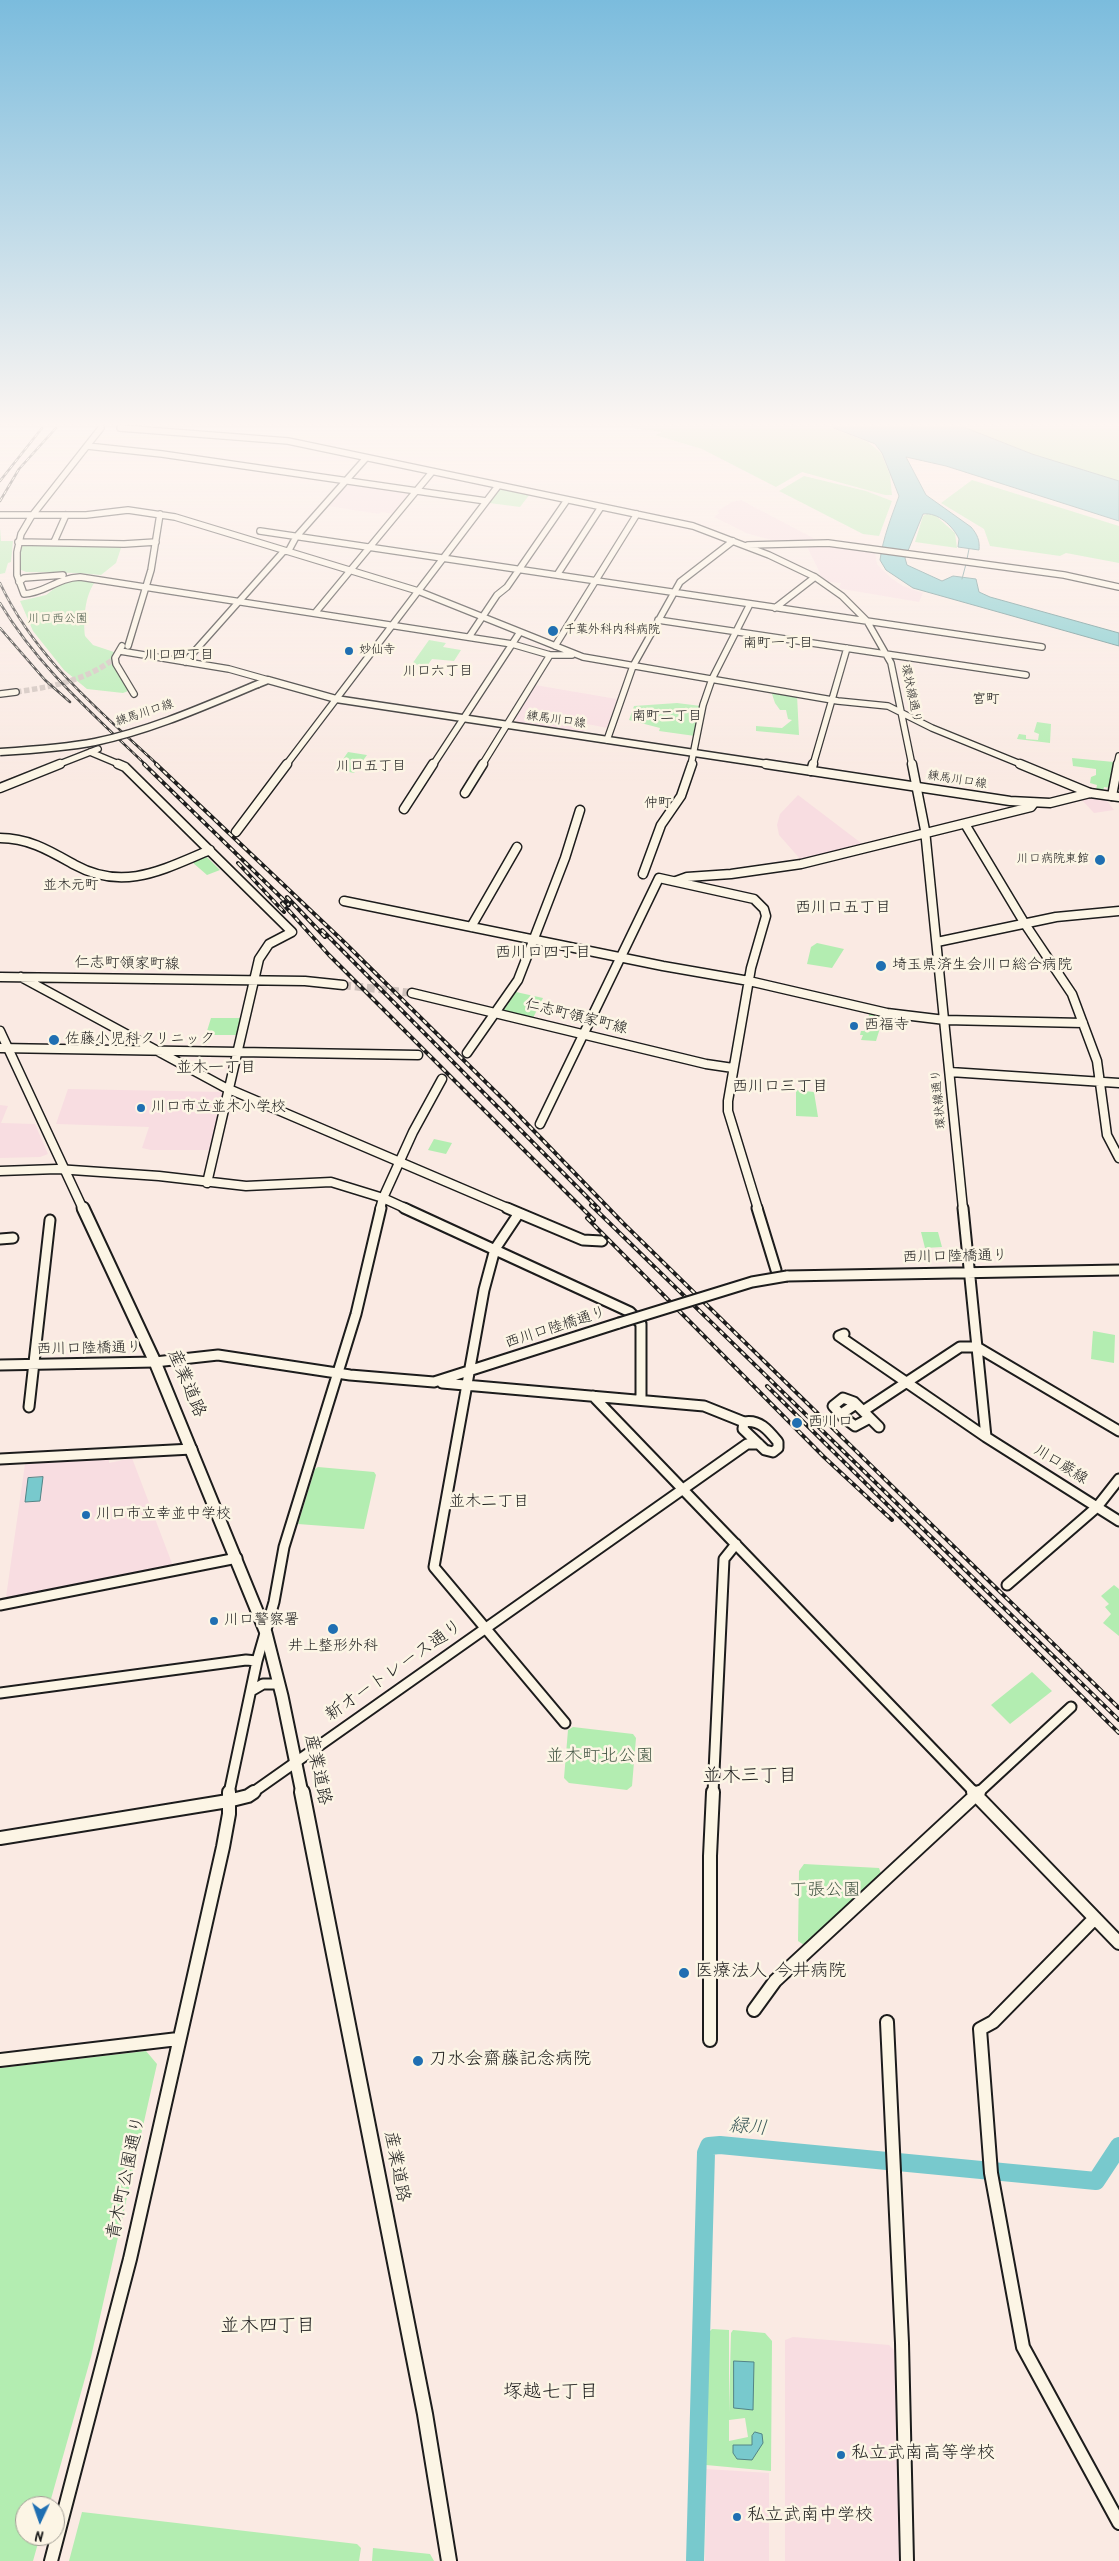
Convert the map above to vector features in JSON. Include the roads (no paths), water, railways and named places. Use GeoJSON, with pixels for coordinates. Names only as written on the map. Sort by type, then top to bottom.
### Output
{"type":"FeatureCollection","features":[{"type":"Feature","properties":{"kind":"main road","name":"練馬川口線"},"geometry":{"type":"LineString","coordinates":[[0,752],[62,747],[105,738],[157,724],[268,680],[336,699],[917,787],[1034,803],[1050,803],[1090,794],[1116,796]]}},
{"type":"Feature","properties":{"kind":"main road","name":"産業道路"},"geometry":{"type":"LineString","coordinates":[[0,1031],[4,1048],[66,1171],[155,1362],[237,1558],[266,1633],[280,1687],[424,2414],[449,2561]]}},
{"type":"Feature","properties":{"kind":"street"},"geometry":{"type":"LineString","coordinates":[[18,548],[17,568],[22,580],[22,593],[38,593],[52,582],[69,576],[115,581]]}},
{"type":"Feature","properties":{"kind":"street"},"geometry":{"type":"LineString","coordinates":[[134,694],[119,669],[115,658],[125,641],[128,624],[141,601],[155,548]]}},
{"type":"Feature","properties":{"kind":"street"},"geometry":{"type":"LineString","coordinates":[[274,548],[418,591],[574,654],[633,666],[834,700],[888,706],[932,728],[1090,794]]}},
{"type":"Feature","properties":{"kind":"street"},"geometry":{"type":"LineString","coordinates":[[185,662],[288,548]]}},
{"type":"Feature","properties":{"kind":"street"},"geometry":{"type":"LineString","coordinates":[[366,548],[1042,647]]}},
{"type":"Feature","properties":{"kind":"street"},"geometry":{"type":"LineString","coordinates":[[315,613],[369,548]]}},
{"type":"Feature","properties":{"kind":"street"},"geometry":{"type":"LineString","coordinates":[[236,832],[452,548]]}},
{"type":"Feature","properties":{"kind":"street"},"geometry":{"type":"LineString","coordinates":[[468,637],[534,548]]}},
{"type":"Feature","properties":{"kind":"street"},"geometry":{"type":"LineString","coordinates":[[557,576],[575,548]]}},
{"type":"Feature","properties":{"kind":"street"},"geometry":{"type":"LineString","coordinates":[[555,646],[616,548]]}},
{"type":"Feature","properties":{"kind":"street"},"geometry":{"type":"LineString","coordinates":[[607,740],[633,666],[680,582],[725,548]]}},
{"type":"Feature","properties":{"kind":"street","name":"環状線通り"},"geometry":{"type":"LineString","coordinates":[[748,548],[815,577],[842,596],[867,621],[888,654],[926,833],[986,1437]]}},
{"type":"Feature","properties":{"kind":"street"},"geometry":{"type":"LineString","coordinates":[[855,548],[1064,575],[1119,587]]}},
{"type":"Feature","properties":{"kind":"street"},"geometry":{"type":"LineString","coordinates":[[22,580],[41,576],[76,575],[512,644],[550,654],[574,654]]}},
{"type":"Feature","properties":{"kind":"street"},"geometry":{"type":"LineString","coordinates":[[41,576],[52,582]]}},
{"type":"Feature","properties":{"kind":"street"},"geometry":{"type":"LineString","coordinates":[[775,608],[815,577]]}},
{"type":"Feature","properties":{"kind":"street"},"geometry":{"type":"LineString","coordinates":[[119,669],[119,663],[129,649],[142,608],[141,601]]}},
{"type":"Feature","properties":{"kind":"street"},"geometry":{"type":"LineString","coordinates":[[643,874],[662,825],[681,796],[695,754],[703,705],[712,679],[750,604]]}},
{"type":"Feature","properties":{"kind":"street"},"geometry":{"type":"LineString","coordinates":[[658,620],[1026,675]]}},
{"type":"Feature","properties":{"kind":"street"},"geometry":{"type":"LineString","coordinates":[[404,809],[520,632]]}},
{"type":"Feature","properties":{"kind":"street"},"geometry":{"type":"LineString","coordinates":[[811,771],[834,700],[847,648]]}},
{"type":"Feature","properties":{"kind":"street"},"geometry":{"type":"LineString","coordinates":[[120,651],[129,649],[185,662],[229,668],[268,680]]}},
{"type":"Feature","properties":{"kind":"street"},"geometry":{"type":"LineString","coordinates":[[465,793],[550,654]]}},
{"type":"Feature","properties":{"kind":"street"},"geometry":{"type":"LineString","coordinates":[[0,694],[16,692]]}},
{"type":"Feature","properties":{"kind":"street"},"geometry":{"type":"LineString","coordinates":[[0,788],[98,749]]}},
{"type":"Feature","properties":{"kind":"street"},"geometry":{"type":"LineString","coordinates":[[90,752],[125,767],[292,932],[265,948],[259,959],[207,1183]]}},
{"type":"Feature","properties":{"kind":"street"},"geometry":{"type":"LineString","coordinates":[[1116,796],[1119,756]]}},
{"type":"Feature","properties":{"kind":"street"},"geometry":{"type":"LineString","coordinates":[[676,881],[692,876],[731,874],[801,864],[1031,808],[1034,803]]}},
{"type":"Feature","properties":{"kind":"street"},"geometry":{"type":"LineString","coordinates":[[467,1053],[516,984],[565,858],[580,810]]}},
{"type":"Feature","properties":{"kind":"street"},"geometry":{"type":"LineString","coordinates":[[965,824],[1025,924],[1072,994],[1097,1061],[1107,1135],[1119,1158]]}},
{"type":"Feature","properties":{"kind":"street"},"geometry":{"type":"LineString","coordinates":[[0,838],[24,839],[38,843],[90,873],[117,878],[146,875],[210,850]]}},
{"type":"Feature","properties":{"kind":"street"},"geometry":{"type":"LineString","coordinates":[[471,927],[517,847]]}},
{"type":"Feature","properties":{"kind":"street"},"geometry":{"type":"LineString","coordinates":[[540,1124],[658,878],[744,896],[754,900],[764,909],[765,922],[749,981],[745,1013],[733,1068],[728,1112],[776,1270]]}},
{"type":"Feature","properties":{"kind":"street"},"geometry":{"type":"LineString","coordinates":[[344,901],[620,958],[749,981],[887,1013],[946,1020],[1083,1023]]}},
{"type":"Feature","properties":{"kind":"street"},"geometry":{"type":"LineString","coordinates":[[937,942],[1056,917],[1119,911]]}},
{"type":"Feature","properties":{"kind":"street","name":"仁志町領家町線"},"geometry":{"type":"LineString","coordinates":[[0,977],[305,981],[343,985]]}},
{"type":"Feature","properties":{"kind":"street"},"geometry":{"type":"LineString","coordinates":[[21,977],[228,1088],[583,1240],[602,1241]]}},
{"type":"Feature","properties":{"kind":"street","name":"仁志町領家町線"},"geometry":{"type":"LineString","coordinates":[[412,993],[706,1064],[733,1068]]}},
{"type":"Feature","properties":{"kind":"street"},"geometry":{"type":"LineString","coordinates":[[4,1048],[418,1055]]}},
{"type":"Feature","properties":{"kind":"street"},"geometry":{"type":"LineString","coordinates":[[950,1072],[1119,1083]]}},
{"type":"Feature","properties":{"kind":"street"},"geometry":{"type":"LineString","coordinates":[[228,1801],[229,1786],[257,1661],[266,1633],[284,1547],[356,1314],[383,1198],[399,1161],[442,1080]]}},
{"type":"Feature","properties":{"kind":"street"},"geometry":{"type":"LineString","coordinates":[[0,1171],[57,1169],[159,1176],[246,1186],[331,1182],[383,1198],[630,1312],[641,1324],[641,1400]]}},
{"type":"Feature","properties":{"kind":"street"},"geometry":{"type":"LineString","coordinates":[[519,1213],[494,1249],[465,1386],[434,1567],[565,1723]]}},
{"type":"Feature","properties":{"kind":"street"},"geometry":{"type":"LineString","coordinates":[[29,1407],[50,1220]]}},
{"type":"Feature","properties":{"kind":"street"},"geometry":{"type":"LineString","coordinates":[[0,1239],[13,1238]]}},
{"type":"Feature","properties":{"kind":"street","name":"西川口陸橋通り"},"geometry":{"type":"LineString","coordinates":[[0,1365],[155,1362],[218,1355],[336,1374],[434,1382],[752,1282],[787,1276],[970,1270],[1119,1270]]}},
{"type":"Feature","properties":{"kind":"street","name":"川口蕨線"},"geometry":{"type":"LineString","coordinates":[[844,1334],[839,1336],[986,1437],[1119,1520]]}},
{"type":"Feature","properties":{"kind":"street"},"geometry":{"type":"LineString","coordinates":[[863,1408],[855,1426],[843,1416],[844,1412],[863,1408],[960,1346],[977,1347],[1119,1431]]}},
{"type":"Feature","properties":{"kind":"street"},"geometry":{"type":"LineString","coordinates":[[434,1382],[704,1406],[744,1422],[751,1420],[759,1423],[778,1442],[779,1447],[770,1452],[759,1444],[746,1442],[743,1429],[744,1422]]}},
{"type":"Feature","properties":{"kind":"street"},"geometry":{"type":"LineString","coordinates":[[593,1396],[1119,1942]]}},
{"type":"Feature","properties":{"kind":"street"},"geometry":{"type":"LineString","coordinates":[[863,1408],[879,1427]]}},
{"type":"Feature","properties":{"kind":"street","name":"新オートレース通り"},"geometry":{"type":"LineString","coordinates":[[0,1838],[228,1801],[248,1796],[683,1489],[746,1442]]}},
{"type":"Feature","properties":{"kind":"street"},"geometry":{"type":"LineString","coordinates":[[0,1459],[192,1449]]}},
{"type":"Feature","properties":{"kind":"street"},"geometry":{"type":"LineString","coordinates":[[1007,1585],[1097,1506],[1119,1479]]}},
{"type":"Feature","properties":{"kind":"street"},"geometry":{"type":"LineString","coordinates":[[710,2040],[710,1853],[724,1559],[736,1544]]}},
{"type":"Feature","properties":{"kind":"street"},"geometry":{"type":"LineString","coordinates":[[0,1605],[237,1558]]}},
{"type":"Feature","properties":{"kind":"street"},"geometry":{"type":"LineString","coordinates":[[0,1693],[246,1660],[257,1661]]}},
{"type":"Feature","properties":{"kind":"street"},"geometry":{"type":"LineString","coordinates":[[251,1691],[258,1686],[266,1684],[277,1684],[280,1687]]}},
{"type":"Feature","properties":{"kind":"street"},"geometry":{"type":"LineString","coordinates":[[754,2010],[775,1981],[1071,1707]]}},
{"type":"Feature","properties":{"kind":"street","name":"青木町公園通り"},"geometry":{"type":"LineString","coordinates":[[51,2561],[130,2259],[178,2039],[223,1847],[229,1816],[228,1801]]}},
{"type":"Feature","properties":{"kind":"street"},"geometry":{"type":"LineString","coordinates":[[1095,1918],[993,2022],[980,2029],[990,2168],[1023,2346],[1119,2523]]}},
{"type":"Feature","properties":{"kind":"street"},"geometry":{"type":"LineString","coordinates":[[887,2022],[902,2343],[907,2561]]}},
{"type":"Feature","properties":{"kind":"street"},"geometry":{"type":"LineString","coordinates":[[0,2060],[178,2039]]}},
{"type":"Feature","properties":{"kind":"water"},"geometry":{"type":"Polygon","coordinates":[[[882,548],[909,548],[905,558],[907,565],[942,581],[953,576],[976,579],[979,592],[990,597],[1119,633],[1119,646],[913,588],[886,570],[880,560],[882,548]]]}},
{"type":"Feature","properties":{"kind":"water"},"geometry":{"type":"Polygon","coordinates":[[[962,548],[979,548],[979,550],[962,548]]]}},
{"type":"Feature","properties":{"kind":"water"},"geometry":{"type":"Polygon","coordinates":[[[43,1477],[40,1501],[25,1502],[28,1478],[43,1477]]]}},
{"type":"Feature","properties":{"kind":"water"},"geometry":{"type":"Polygon","coordinates":[[[734,2361],[754,2362],[753,2410],[734,2408],[734,2361]]]}},
{"type":"Feature","properties":{"kind":"water"},"geometry":{"type":"Polygon","coordinates":[[[755,2432],[762,2434],[763,2443],[752,2460],[737,2459],[733,2453],[733,2445],[752,2445],[752,2436],[755,2432]]]}},
{"type":"Feature","properties":{"kind":"waterway"},"geometry":{"type":"LineString","coordinates":[[967,559],[969,549]]}},
{"type":"Feature","properties":{"kind":"waterway"},"geometry":{"type":"LineString","coordinates":[[962,579],[966,564]]}},
{"type":"Feature","properties":{"kind":"waterway","name":"緑川"},"geometry":{"type":"LineString","coordinates":[[695,2561],[706,2153],[709,2146],[720,2145],[1096,2181],[1119,2146]]}},
{"type":"Feature","properties":{"kind":"tunnel"},"geometry":{"type":"LineString","coordinates":[[16,692],[47,687],[76,679],[104,666],[128,646]]}},
{"type":"Feature","properties":{"kind":"tunnel"},"geometry":{"type":"LineString","coordinates":[[343,985],[412,993]]}},
{"type":"Feature","properties":{"kind":"railway"},"geometry":{"type":"LineString","coordinates":[[0,583],[14,610],[50,659],[91,703],[158,765]]}},
{"type":"Feature","properties":{"kind":"railway"},"geometry":{"type":"LineString","coordinates":[[0,603],[31,648],[67,689],[146,765]]}},
{"type":"Feature","properties":{"kind":"railway"},"geometry":{"type":"LineString","coordinates":[[0,628],[45,680],[70,702]]}},
{"type":"Feature","properties":{"kind":"railway"},"geometry":{"type":"LineString","coordinates":[[144,764],[289,905]]}},
{"type":"Feature","properties":{"kind":"railway"},"geometry":{"type":"LineString","coordinates":[[156,764],[344,942],[505,1101],[623,1223],[1119,1708]]}},
{"type":"Feature","properties":{"kind":"railway"},"geometry":{"type":"LineString","coordinates":[[238,863],[284,912]]}},
{"type":"Feature","properties":{"kind":"railway"},"geometry":{"type":"LineString","coordinates":[[287,897],[325,937]]}},
{"type":"Feature","properties":{"kind":"railway"},"geometry":{"type":"LineString","coordinates":[[282,903],[329,955],[594,1220]]}},
{"type":"Feature","properties":{"kind":"railway"},"geometry":{"type":"LineString","coordinates":[[322,930],[599,1209]]}},
{"type":"Feature","properties":{"kind":"railway"},"geometry":{"type":"LineString","coordinates":[[591,1205],[1119,1720]]}},
{"type":"Feature","properties":{"kind":"railway"},"geometry":{"type":"LineString","coordinates":[[587,1218],[824,1457],[892,1520]]}},
{"type":"Feature","properties":{"kind":"railway"},"geometry":{"type":"LineString","coordinates":[[767,1386],[1119,1733]]}},
{"type":"Feature","properties":{"kind":"place","name":"千葉外科内科病院"},"geometry":{"type":"Point","coordinates":[553,631]}},
{"type":"Feature","properties":{"kind":"place","name":"妙仙寺"},"geometry":{"type":"Point","coordinates":[349,651]}},
{"type":"Feature","properties":{"kind":"place","name":"川口病院東館"},"geometry":{"type":"Point","coordinates":[1100,860]}},
{"type":"Feature","properties":{"kind":"place","name":"埼玉県済生会川口総合病院"},"geometry":{"type":"Point","coordinates":[881,966]}},
{"type":"Feature","properties":{"kind":"place","name":"西福寺"},"geometry":{"type":"Point","coordinates":[854,1026]}},
{"type":"Feature","properties":{"kind":"place","name":"佐藤小児科クリニック"},"geometry":{"type":"Point","coordinates":[54,1040]}},
{"type":"Feature","properties":{"kind":"place","name":"川口市立並木小学校"},"geometry":{"type":"Point","coordinates":[141,1108]}},
{"type":"Feature","properties":{"kind":"place","name":"西川口"},"geometry":{"type":"Point","coordinates":[797,1423]}},
{"type":"Feature","properties":{"kind":"place","name":"川口市立幸並中学校"},"geometry":{"type":"Point","coordinates":[86,1515]}},
{"type":"Feature","properties":{"kind":"place","name":"川口警察署"},"geometry":{"type":"Point","coordinates":[214,1621]}},
{"type":"Feature","properties":{"kind":"place","name":"井上整形外科"},"geometry":{"type":"Point","coordinates":[333,1629]}},
{"type":"Feature","properties":{"kind":"place","name":"医療法人 今井病院"},"geometry":{"type":"Point","coordinates":[684,1973]}},
{"type":"Feature","properties":{"kind":"place","name":"刀水会齋藤記念病院"},"geometry":{"type":"Point","coordinates":[418,2061]}},
{"type":"Feature","properties":{"kind":"place","name":"私立武南高等学校"},"geometry":{"type":"Point","coordinates":[841,2455]}},
{"type":"Feature","properties":{"kind":"place","name":"私立武南中学校"},"geometry":{"type":"Point","coordinates":[737,2517]}},
{"type":"Feature","properties":{"kind":"district","name":"南町一丁目"},"geometry":{"type":"Point","coordinates":[778,645]}},
{"type":"Feature","properties":{"kind":"district","name":"川口四丁目"},"geometry":{"type":"Point","coordinates":[179,657]}},
{"type":"Feature","properties":{"kind":"district","name":"川口六丁目"},"geometry":{"type":"Point","coordinates":[438,673]}},
{"type":"Feature","properties":{"kind":"district","name":"宮町"},"geometry":{"type":"Point","coordinates":[986,701]}},
{"type":"Feature","properties":{"kind":"district","name":"南町二丁目"},"geometry":{"type":"Point","coordinates":[667,718]}},
{"type":"Feature","properties":{"kind":"district","name":"川口五丁目"},"geometry":{"type":"Point","coordinates":[371,768]}},
{"type":"Feature","properties":{"kind":"district","name":"仲町"},"geometry":{"type":"Point","coordinates":[658,805]}},
{"type":"Feature","properties":{"kind":"district","name":"並木元町"},"geometry":{"type":"Point","coordinates":[71,887]}},
{"type":"Feature","properties":{"kind":"district","name":"西川口五丁目"},"geometry":{"type":"Point","coordinates":[843,909]}},
{"type":"Feature","properties":{"kind":"district","name":"西川口四丁目"},"geometry":{"type":"Point","coordinates":[543,954]}},
{"type":"Feature","properties":{"kind":"district","name":"並木一丁目"},"geometry":{"type":"Point","coordinates":[216,1069]}},
{"type":"Feature","properties":{"kind":"district","name":"西川口三丁目"},"geometry":{"type":"Point","coordinates":[780,1088]}},
{"type":"Feature","properties":{"kind":"district","name":"並木二丁目"},"geometry":{"type":"Point","coordinates":[489,1503]}},
{"type":"Feature","properties":{"kind":"district","name":"並木三丁目"},"geometry":{"type":"Point","coordinates":[750,1778]}},
{"type":"Feature","properties":{"kind":"district","name":"並木四丁目"},"geometry":{"type":"Point","coordinates":[268,2328]}},
{"type":"Feature","properties":{"kind":"district","name":"塚越七丁目"},"geometry":{"type":"Point","coordinates":[551,2394]}},
{"type":"Feature","properties":{"kind":"park label","name":"川口西公園"},"geometry":{"type":"Point","coordinates":[58,620]}},
{"type":"Feature","properties":{"kind":"park label","name":"並木町北公園"},"geometry":{"type":"Point","coordinates":[600,1758]}},
{"type":"Feature","properties":{"kind":"park label","name":"丁張公園"},"geometry":{"type":"Point","coordinates":[825,1892]}}]}
